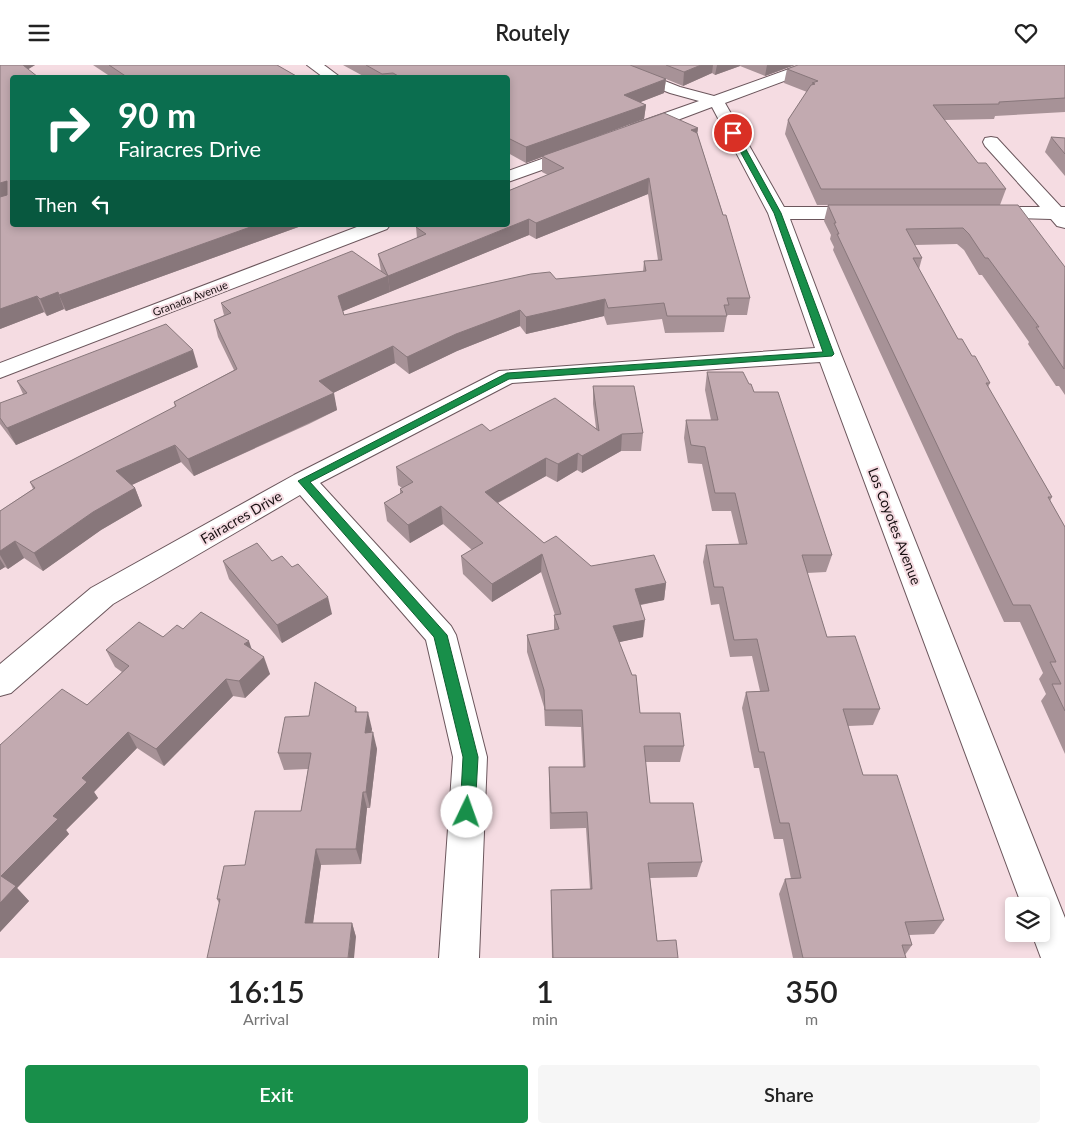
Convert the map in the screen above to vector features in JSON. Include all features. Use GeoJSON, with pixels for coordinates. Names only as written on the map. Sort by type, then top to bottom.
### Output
{"type":"FeatureCollection","features":[{"type":"Feature","properties":{"kind":"street"},"geometry":{"type":"LineString","coordinates":[[314,65],[329,75]]}},
{"type":"Feature","properties":{"kind":"street"},"geometry":{"type":"LineString","coordinates":[[611,65],[675,90],[716,101]]}},
{"type":"Feature","properties":{"kind":"street"},"geometry":{"type":"LineString","coordinates":[[625,134],[814,65]]}},
{"type":"Feature","properties":{"kind":"street","name":"Los Coyotes Avenue"},"geometry":{"type":"LineString","coordinates":[[716,101],[778,213],[829,354],[1061,958]]}},
{"type":"Feature","properties":{"kind":"street"},"geometry":{"type":"LineString","coordinates":[[991,142],[1062,216]]}},
{"type":"Feature","properties":{"kind":"street"},"geometry":{"type":"LineString","coordinates":[[510,176],[589,147]]}},
{"type":"Feature","properties":{"kind":"street"},"geometry":{"type":"LineString","coordinates":[[778,213],[887,213]]}},
{"type":"Feature","properties":{"kind":"street"},"geometry":{"type":"LineString","coordinates":[[966,213],[1062,216]]}},
{"type":"Feature","properties":{"kind":"street","name":"Granada Avenue"},"geometry":{"type":"LineString","coordinates":[[0,371],[375,227]]}},
{"type":"Feature","properties":{"kind":"street","name":"Fairacres Drive"},"geometry":{"type":"LineString","coordinates":[[0,683],[102,596],[303,481],[507,376],[829,354]]}},
{"type":"Feature","properties":{"kind":"street"},"geometry":{"type":"LineString","coordinates":[[303,481],[440,635],[470,757],[459,958]]}},
{"type":"Feature","properties":{"kind":"building"},"geometry":{"type":"Polygon","coordinates":[[[0,65],[23,65],[36,75],[10,75],[10,227],[250,227],[59,295],[58,292],[40,299],[37,296],[0,309],[0,197],[7,195],[7,181],[0,183],[0,65]]]}},
{"type":"Feature","properties":{"kind":"building"},"geometry":{"type":"Polygon","coordinates":[[[109,65],[277,65],[294,75],[124,75],[109,65]]]}},
{"type":"Feature","properties":{"kind":"building"},"geometry":{"type":"Polygon","coordinates":[[[366,65],[630,65],[666,79],[624,95],[646,105],[526,147],[510,139],[510,75],[382,74],[366,65]]]}},
{"type":"Feature","properties":{"kind":"building"},"geometry":{"type":"Polygon","coordinates":[[[666,65],[701,65],[684,72],[666,65]]]}},
{"type":"Feature","properties":{"kind":"building"},"geometry":{"type":"Polygon","coordinates":[[[798,65],[1065,65],[1065,98],[999,102],[999,104],[933,105],[978,163],[986,163],[1006,189],[821,189],[788,120],[811,85],[815,84],[812,83],[818,81],[787,69],[798,65]]]}},
{"type":"Feature","properties":{"kind":"building"},"geometry":{"type":"Polygon","coordinates":[[[664,113],[698,128],[691,130],[697,133],[723,215],[726,215],[750,298],[727,298],[729,305],[724,305],[727,316],[667,316],[664,303],[608,308],[605,299],[526,317],[520,310],[456,334],[407,357],[393,346],[319,381],[334,393],[188,459],[175,445],[116,471],[135,488],[93,512],[34,553],[15,541],[0,551],[0,511],[35,488],[30,482],[176,406],[174,402],[237,369],[214,320],[231,313],[221,303],[352,251],[388,276],[338,296],[344,315],[531,274],[550,272],[556,279],[646,271],[644,261],[662,260],[649,178],[536,223],[529,219],[510,227],[510,190],[564,168],[542,156],[664,113]]]}},
{"type":"Feature","properties":{"kind":"building"},"geometry":{"type":"Polygon","coordinates":[[[1051,137],[1065,138],[1065,154],[1051,137]]]}},
{"type":"Feature","properties":{"kind":"building"},"geometry":{"type":"Polygon","coordinates":[[[828,205],[1018,205],[1065,267],[1064,369],[1036,327],[1039,327],[988,258],[985,258],[963,228],[906,229],[922,258],[913,258],[958,339],[962,339],[972,356],[975,356],[990,383],[986,383],[1052,497],[1048,497],[1065,527],[1065,711],[1052,684],[1061,684],[1050,662],[1056,662],[1030,605],[1013,605],[837,234],[839,234],[834,223],[836,223],[828,205]]]}},
{"type":"Feature","properties":{"kind":"building"},"geometry":{"type":"Polygon","coordinates":[[[416,227],[509,227],[388,276],[378,254],[426,234],[416,227]]]}},
{"type":"Feature","properties":{"kind":"building"},"geometry":{"type":"Polygon","coordinates":[[[166,324],[193,350],[7,428],[0,418],[0,403],[27,393],[17,381],[166,324]]]}},
{"type":"Feature","properties":{"kind":"building"},"geometry":{"type":"Polygon","coordinates":[[[707,372],[743,372],[754,392],[778,392],[832,555],[802,555],[827,637],[855,636],[880,709],[843,709],[863,775],[897,775],[944,920],[905,922],[912,945],[902,945],[906,958],[803,958],[785,879],[801,878],[789,823],[780,823],[764,752],[759,752],[746,692],[769,691],[757,639],[734,640],[723,587],[714,587],[706,545],[747,544],[735,493],[715,493],[705,447],[691,445],[686,420],[718,420],[707,372]]]}},
{"type":"Feature","properties":{"kind":"building"},"geometry":{"type":"Polygon","coordinates":[[[593,386],[634,386],[643,433],[622,434],[582,456],[578,453],[558,464],[546,458],[485,492],[544,543],[556,536],[591,566],[654,555],[666,583],[635,589],[645,620],[613,626],[632,675],[636,675],[640,713],[680,713],[684,746],[644,746],[650,803],[693,803],[702,862],[648,863],[657,941],[676,940],[678,958],[553,958],[551,890],[592,889],[587,812],[551,813],[549,767],[585,767],[582,710],[545,710],[544,690],[527,635],[559,629],[554,615],[561,614],[542,554],[492,584],[461,556],[483,543],[441,506],[408,525],[384,503],[403,492],[400,489],[413,482],[396,467],[482,424],[490,431],[555,398],[599,431],[593,386]]]}},
{"type":"Feature","properties":{"kind":"building"},"geometry":{"type":"Polygon","coordinates":[[[257,543],[272,561],[282,556],[292,567],[298,564],[328,597],[277,625],[223,561],[257,543]]]}},
{"type":"Feature","properties":{"kind":"building"},"geometry":{"type":"Polygon","coordinates":[[[201,612],[249,641],[244,644],[264,657],[239,681],[226,679],[156,749],[128,732],[82,778],[87,782],[53,816],[58,819],[1,876],[16,886],[0,903],[0,745],[62,689],[87,705],[129,666],[106,650],[139,622],[163,637],[177,625],[183,629],[201,612]]]}},
{"type":"Feature","properties":{"kind":"building"},"geometry":{"type":"Polygon","coordinates":[[[315,682],[356,707],[355,712],[368,712],[365,733],[373,732],[366,792],[363,792],[356,849],[316,849],[305,923],[352,923],[348,958],[207,958],[220,899],[217,899],[224,866],[245,865],[255,811],[301,811],[311,753],[278,753],[285,717],[309,716],[315,682]]]}},
{"type":"Feature","properties":{"kind":"route"},"geometry":{"type":"LineString","coordinates":[[467,812],[470,757],[440,635],[303,481],[507,376],[829,354],[778,213],[733,133]]}}]}
